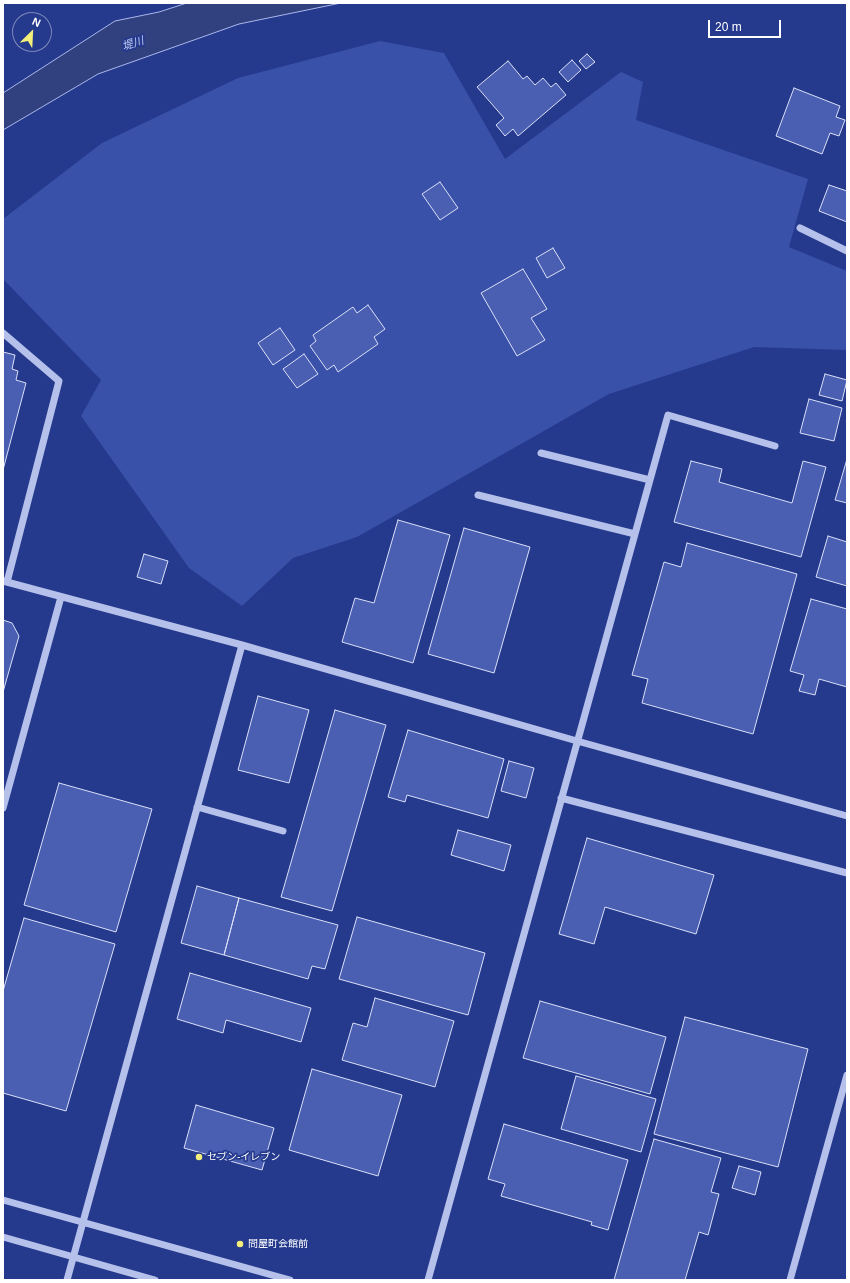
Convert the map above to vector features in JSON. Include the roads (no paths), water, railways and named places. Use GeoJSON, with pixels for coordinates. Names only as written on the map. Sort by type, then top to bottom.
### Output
{"type":"FeatureCollection","features":[{"type":"Feature","properties":{"kind":"street"},"geometry":{"type":"LineString","coordinates":[[800,228],[847,251]]}},
{"type":"Feature","properties":{"kind":"street"},"geometry":{"type":"LineString","coordinates":[[3,333],[59,381],[5,581],[242,645],[577,741],[847,816]]}},
{"type":"Feature","properties":{"kind":"street"},"geometry":{"type":"LineString","coordinates":[[428,1280],[668,415],[775,446]]}},
{"type":"Feature","properties":{"kind":"street"},"geometry":{"type":"LineString","coordinates":[[541,453],[650,480]]}},
{"type":"Feature","properties":{"kind":"street"},"geometry":{"type":"LineString","coordinates":[[478,495],[635,534]]}},
{"type":"Feature","properties":{"kind":"street"},"geometry":{"type":"LineString","coordinates":[[3,808],[61,597]]}},
{"type":"Feature","properties":{"kind":"street"},"geometry":{"type":"LineString","coordinates":[[67,1280],[242,645]]}},
{"type":"Feature","properties":{"kind":"street"},"geometry":{"type":"LineString","coordinates":[[561,798],[847,873]]}},
{"type":"Feature","properties":{"kind":"street"},"geometry":{"type":"LineString","coordinates":[[197,806],[284,831]]}},
{"type":"Feature","properties":{"kind":"street"},"geometry":{"type":"LineString","coordinates":[[790,1280],[847,1075]]}},
{"type":"Feature","properties":{"kind":"street"},"geometry":{"type":"LineString","coordinates":[[3,1200],[290,1280]]}},
{"type":"Feature","properties":{"kind":"street"},"geometry":{"type":"LineString","coordinates":[[3,1237],[155,1280]]}},
{"type":"Feature","properties":{"kind":"water","name":"堤川"},"geometry":{"type":"Polygon","coordinates":[[[187,3],[341,3],[239,24],[98,74],[3,130],[3,93],[115,21],[159,12],[187,3]]]}},
{"type":"Feature","properties":{"kind":"place","name":"セブン-イレブン"},"geometry":{"type":"Point","coordinates":[199,1157]}},
{"type":"Feature","properties":{"kind":"place","name":"問屋町会館前"},"geometry":{"type":"Point","coordinates":[240,1244]}}]}
